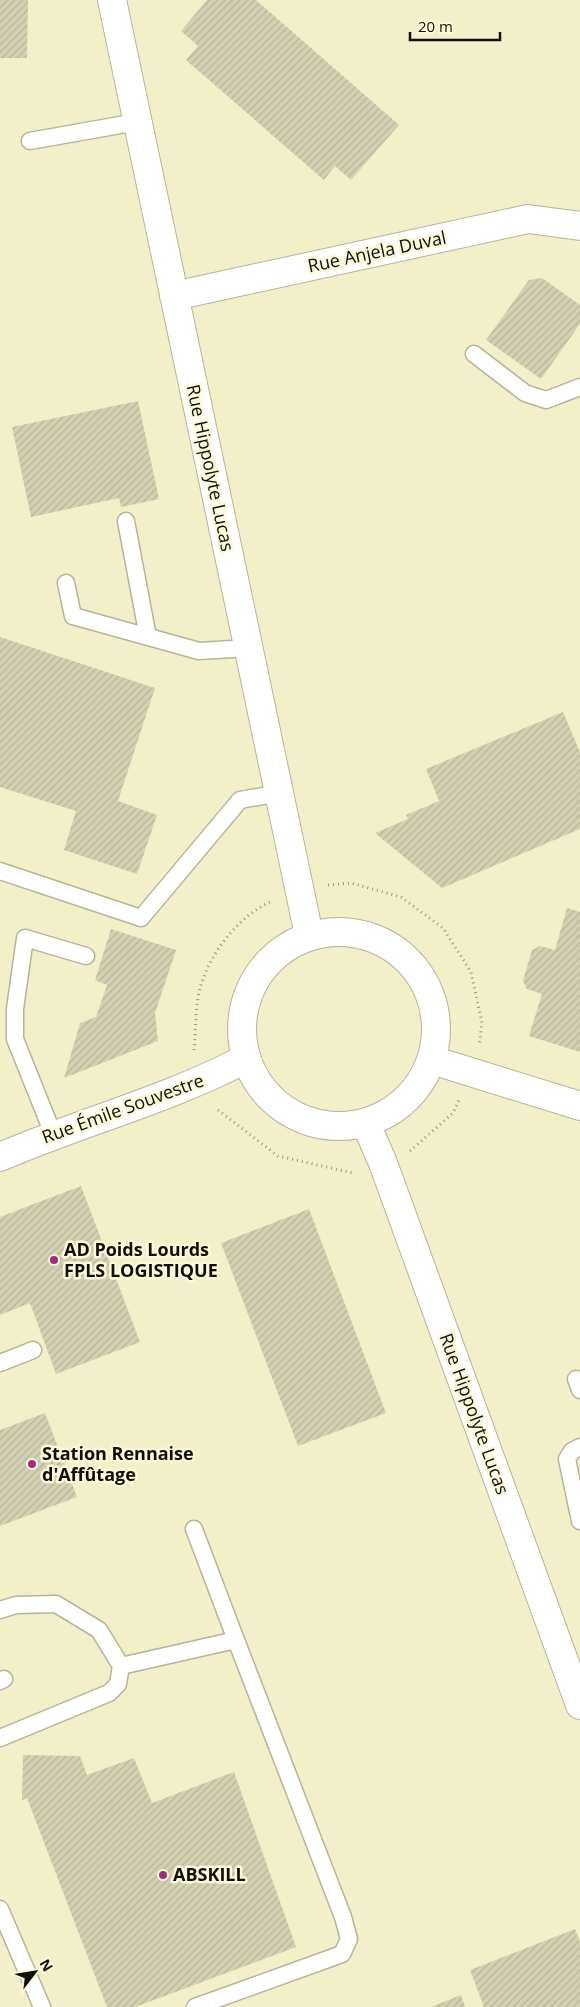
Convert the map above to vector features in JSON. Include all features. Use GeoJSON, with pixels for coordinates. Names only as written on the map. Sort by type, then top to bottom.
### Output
{"type":"FeatureCollection","features":[{"type":"Feature","properties":{"kind":"street","name":"Rue Hippolyte Lucas"},"geometry":{"type":"LineString","coordinates":[[112,0],[309,936]]}},
{"type":"Feature","properties":{"kind":"street","name":"Rue Anjela Duval"},"geometry":{"type":"LineString","coordinates":[[174,296],[528,218],[580,226]]}},
{"type":"Feature","properties":{"kind":"street"},"geometry":{"type":"LineString","coordinates":[[345,931],[380,940],[409,960],[429,990],[437,1025],[432,1060],[415,1092],[388,1115],[366,1124],[320,1126],[287,1113],[261,1090],[245,1059],[241,1020],[252,984],[276,954],[309,936],[345,931]]}},
{"type":"Feature","properties":{"kind":"street","name":"Rue Émile Souvestre"},"geometry":{"type":"LineString","coordinates":[[0,1157],[53,1134],[206,1080],[245,1059]]}},
{"type":"Feature","properties":{"kind":"street"},"geometry":{"type":"LineString","coordinates":[[432,1060],[580,1106]]}},
{"type":"Feature","properties":{"kind":"street","name":"Rue Hippolyte Lucas"},"geometry":{"type":"LineString","coordinates":[[366,1124],[383,1163],[580,1705]]}},
{"type":"Feature","properties":{"kind":"lane"},"geometry":{"type":"LineString","coordinates":[[30,141],[137,122]]}},
{"type":"Feature","properties":{"kind":"lane"},"geometry":{"type":"LineString","coordinates":[[474,354],[525,393],[546,400],[580,387]]}},
{"type":"Feature","properties":{"kind":"lane"},"geometry":{"type":"LineString","coordinates":[[126,521],[148,637]]}},
{"type":"Feature","properties":{"kind":"lane"},"geometry":{"type":"LineString","coordinates":[[66,583],[73,616],[199,651],[249,648]]}},
{"type":"Feature","properties":{"kind":"lane"},"geometry":{"type":"LineString","coordinates":[[0,871],[141,918],[240,800],[280,793]]}},
{"type":"Feature","properties":{"kind":"lane"},"geometry":{"type":"LineString","coordinates":[[53,1134],[15,1039],[16,1009],[25,938],[86,956]]}},
{"type":"Feature","properties":{"kind":"lane"},"geometry":{"type":"LineString","coordinates":[[0,1363],[33,1350]]}},
{"type":"Feature","properties":{"kind":"lane"},"geometry":{"type":"LineString","coordinates":[[580,1447],[572,1451],[567,1459],[580,1521]]}},
{"type":"Feature","properties":{"kind":"lane"},"geometry":{"type":"LineString","coordinates":[[194,1528],[343,1917],[349,1939],[342,1954],[195,2007]]}},
{"type":"Feature","properties":{"kind":"lane"},"geometry":{"type":"LineString","coordinates":[[0,1610],[16,1605],[56,1604],[99,1630],[121,1666],[118,1684],[109,1694],[0,1738]]}},
{"type":"Feature","properties":{"kind":"lane"},"geometry":{"type":"LineString","coordinates":[[121,1666],[236,1640]]}},
{"type":"Feature","properties":{"kind":"lane"},"geometry":{"type":"LineString","coordinates":[[1,1913],[42,2007]]}},
{"type":"Feature","properties":{"kind":"path"},"geometry":{"type":"LineString","coordinates":[[320,886],[351,883],[401,897],[443,928],[471,972],[482,1023],[479,1048]]}},
{"type":"Feature","properties":{"kind":"path"},"geometry":{"type":"LineString","coordinates":[[194,1050],[201,985],[222,942],[256,908],[280,897]]}},
{"type":"Feature","properties":{"kind":"path"},"geometry":{"type":"LineString","coordinates":[[408,1153],[453,1112],[461,1097]]}},
{"type":"Feature","properties":{"kind":"path"},"geometry":{"type":"LineString","coordinates":[[218,1110],[278,1156],[353,1173]]}},
{"type":"Feature","properties":{"kind":"shaded area"},"geometry":{"type":"Polygon","coordinates":[[[0,0],[580,0],[580,2007],[0,2007],[0,0]]]}},
{"type":"Feature","properties":{"kind":"building"},"geometry":{"type":"Polygon","coordinates":[[[0,0],[28,0],[27,58],[0,58],[0,0]]]}},
{"type":"Feature","properties":{"kind":"building"},"geometry":{"type":"Polygon","coordinates":[[[207,0],[256,0],[399,125],[351,180],[335,166],[324,180],[186,60],[198,46],[181,31],[207,0]]]}},
{"type":"Feature","properties":{"kind":"building"},"geometry":{"type":"Polygon","coordinates":[[[542,278],[580,305],[580,324],[541,379],[486,340],[529,280],[542,278]]]}},
{"type":"Feature","properties":{"kind":"building"},"geometry":{"type":"Polygon","coordinates":[[[138,401],[159,499],[121,507],[119,498],[31,517],[12,427],[138,401]]]}},
{"type":"Feature","properties":{"kind":"building"},"geometry":{"type":"Polygon","coordinates":[[[0,637],[155,688],[118,801],[157,815],[137,874],[64,850],[76,811],[0,787],[0,637]]]}},
{"type":"Feature","properties":{"kind":"building"},"geometry":{"type":"Polygon","coordinates":[[[563,712],[580,752],[580,829],[442,888],[375,833],[408,819],[406,815],[439,801],[426,769],[563,712]]]}},
{"type":"Feature","properties":{"kind":"building"},"geometry":{"type":"Polygon","coordinates":[[[567,908],[580,912],[580,1052],[529,1036],[542,994],[527,989],[523,981],[532,950],[540,946],[555,950],[567,908]]]}},
{"type":"Feature","properties":{"kind":"building"},"geometry":{"type":"Polygon","coordinates":[[[111,929],[176,950],[155,1013],[158,1041],[64,1078],[80,1023],[96,1017],[107,985],[95,980],[111,929]]]}},
{"type":"Feature","properties":{"kind":"building","name":"AD Poids Lourds FPLS LOGISTIQUE"},"geometry":{"type":"Polygon","coordinates":[[[81,1186],[140,1342],[56,1374],[30,1303],[0,1315],[0,1217],[81,1186]]]}},
{"type":"Feature","properties":{"kind":"building"},"geometry":{"type":"Polygon","coordinates":[[[309,1209],[386,1413],[298,1446],[221,1243],[309,1209]]]}},
{"type":"Feature","properties":{"kind":"building","name":"Station Rennaise d'Affûtage"},"geometry":{"type":"Polygon","coordinates":[[[45,1413],[77,1497],[0,1526],[0,1430],[45,1413]]]}},
{"type":"Feature","properties":{"kind":"building","name":"ABSKILL"},"geometry":{"type":"Polygon","coordinates":[[[23,1755],[80,1756],[87,1775],[134,1758],[152,1803],[234,1772],[296,1947],[135,2007],[107,2007],[27,1798],[22,1800],[23,1755]]]}},
{"type":"Feature","properties":{"kind":"building"},"geometry":{"type":"Polygon","coordinates":[[[575,1929],[580,1942],[580,2007],[484,2007],[470,1970],[575,1929]]]}},
{"type":"Feature","properties":{"kind":"building"},"geometry":{"type":"Polygon","coordinates":[[[461,1995],[465,2007],[431,2007],[461,1995]]]}},
{"type":"Feature","properties":{"kind":"place","name":"AD Poids Lourds FPLS LOGISTIQUE"},"geometry":{"type":"Point","coordinates":[54,1260]}},
{"type":"Feature","properties":{"kind":"place","name":"Station Rennaise d'Affûtage"},"geometry":{"type":"Point","coordinates":[32,1464]}},
{"type":"Feature","properties":{"kind":"place","name":"ABSKILL"},"geometry":{"type":"Point","coordinates":[163,1875]}}]}
